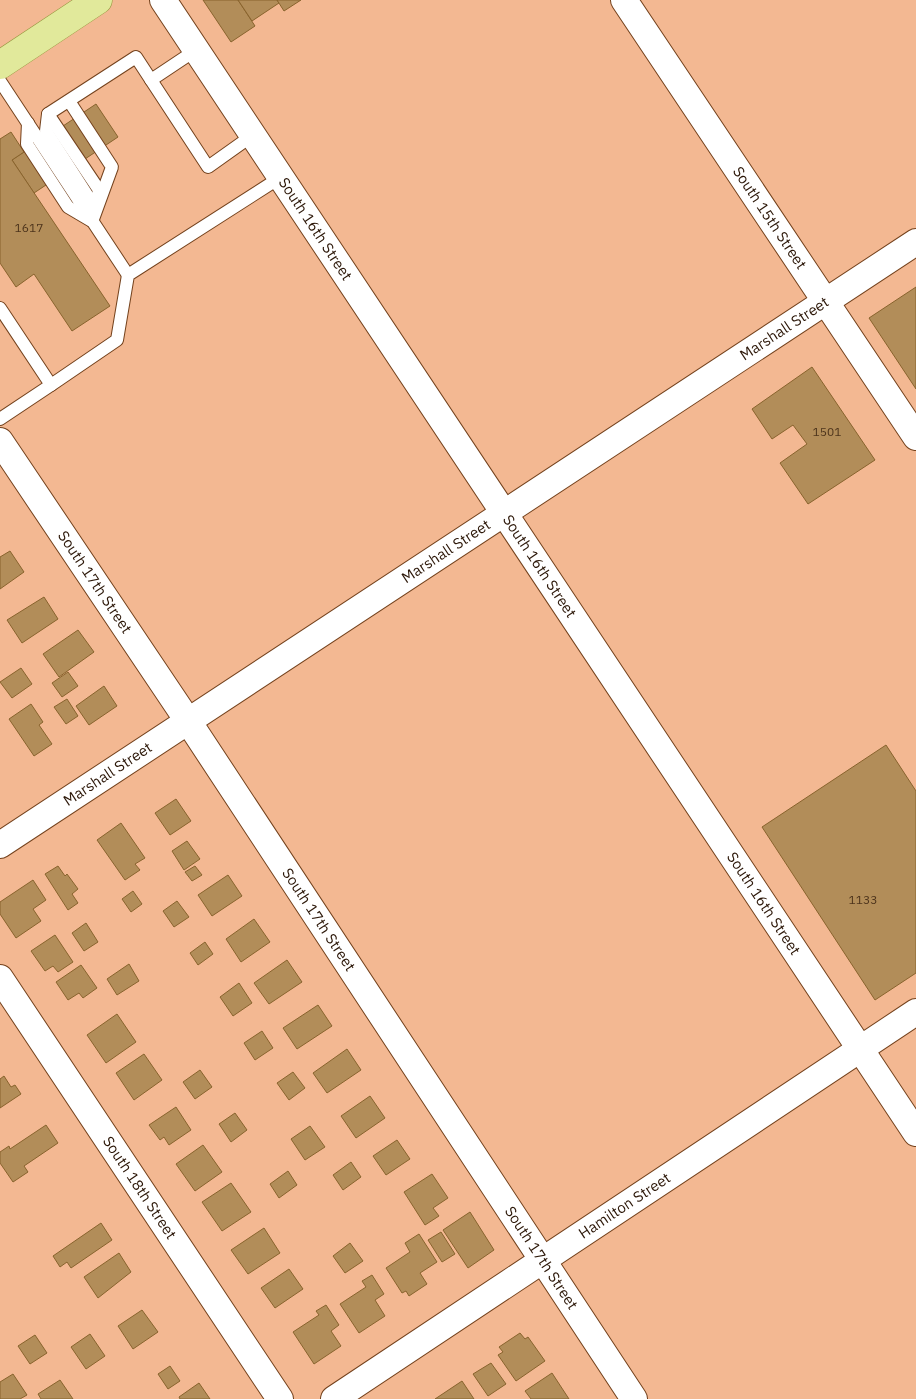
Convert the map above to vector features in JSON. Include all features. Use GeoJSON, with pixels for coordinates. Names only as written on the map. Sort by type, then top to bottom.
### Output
{"type":"FeatureCollection","features":[{"type":"Feature","properties":{"kind":"main road"},"geometry":{"type":"LineString","coordinates":[[0,65],[98,0]]}},
{"type":"Feature","properties":{"kind":"street","name":"South 16th Street"},"geometry":{"type":"LineString","coordinates":[[163,0],[916,1133]]}},
{"type":"Feature","properties":{"kind":"street","name":"South 15th Street"},"geometry":{"type":"LineString","coordinates":[[624,0],[916,437]]}},
{"type":"Feature","properties":{"kind":"street","name":"Marshall Street"},"geometry":{"type":"LineString","coordinates":[[0,845],[916,242]]}},
{"type":"Feature","properties":{"kind":"street","name":"South 17th Street"},"geometry":{"type":"LineString","coordinates":[[0,441],[188,721],[634,1399]]}},
{"type":"Feature","properties":{"kind":"street","name":"South 18th Street"},"geometry":{"type":"LineString","coordinates":[[0,978],[280,1399]]}},
{"type":"Feature","properties":{"kind":"street","name":"Hamilton Street"},"geometry":{"type":"LineString","coordinates":[[334,1399],[916,1012]]}},
{"type":"Feature","properties":{"kind":"lane"},"geometry":{"type":"LineString","coordinates":[[151,80],[196,50]]}},
{"type":"Feature","properties":{"kind":"lane"},"geometry":{"type":"LineString","coordinates":[[92,221],[90,198],[46,131],[48,114],[136,57],[208,167],[253,135]]}},
{"type":"Feature","properties":{"kind":"lane"},"geometry":{"type":"LineString","coordinates":[[0,81],[28,123],[27,144],[68,207],[92,221],[128,275],[117,340],[0,419]]}},
{"type":"Feature","properties":{"kind":"lane"},"geometry":{"type":"LineString","coordinates":[[69,101],[112,167],[92,221]]}},
{"type":"Feature","properties":{"kind":"lane"},"geometry":{"type":"LineString","coordinates":[[128,275],[281,177]]}},
{"type":"Feature","properties":{"kind":"lane"},"geometry":{"type":"LineString","coordinates":[[0,308],[51,385]]}},
{"type":"Feature","properties":{"kind":"building"},"geometry":{"type":"Polygon","coordinates":[[[203,0],[238,0],[255,26],[231,42],[203,0]]]}},
{"type":"Feature","properties":{"kind":"building"},"geometry":{"type":"Polygon","coordinates":[[[238,0],[277,0],[279,3],[252,21],[238,0]]]}},
{"type":"Feature","properties":{"kind":"building"},"geometry":{"type":"Polygon","coordinates":[[[277,0],[301,0],[284,11],[277,0]]]}},
{"type":"Feature","properties":{"kind":"building"},"geometry":{"type":"Polygon","coordinates":[[[96,104],[118,137],[34,193],[12,160],[96,104]]]}},
{"type":"Feature","properties":{"kind":"building"},"geometry":{"type":"Polygon","coordinates":[[[11,132],[24,152],[12,160],[110,306],[72,331],[34,274],[16,287],[0,263],[0,139],[11,132]]]}},
{"type":"Feature","properties":{"kind":"building"},"geometry":{"type":"Polygon","coordinates":[[[916,287],[916,389],[869,318],[916,287]]]}},
{"type":"Feature","properties":{"kind":"building"},"geometry":{"type":"Polygon","coordinates":[[[812,367],[875,460],[808,504],[780,463],[807,444],[793,425],[772,439],[752,409],[812,367]]]}},
{"type":"Feature","properties":{"kind":"building"},"geometry":{"type":"Polygon","coordinates":[[[10,551],[24,572],[0,589],[0,557],[10,551]]]}},
{"type":"Feature","properties":{"kind":"building"},"geometry":{"type":"Polygon","coordinates":[[[44,597],[58,619],[22,643],[7,620],[44,597]]]}},
{"type":"Feature","properties":{"kind":"building"},"geometry":{"type":"Polygon","coordinates":[[[78,630],[94,652],[59,677],[43,654],[78,630]]]}},
{"type":"Feature","properties":{"kind":"building"},"geometry":{"type":"Polygon","coordinates":[[[21,668],[32,684],[12,698],[0,682],[21,668]]]}},
{"type":"Feature","properties":{"kind":"building"},"geometry":{"type":"Polygon","coordinates":[[[68,672],[78,686],[62,697],[52,683],[68,672]]]}},
{"type":"Feature","properties":{"kind":"building"},"geometry":{"type":"Polygon","coordinates":[[[104,686],[117,706],[89,725],[76,706],[104,686]]]}},
{"type":"Feature","properties":{"kind":"building"},"geometry":{"type":"Polygon","coordinates":[[[67,699],[78,716],[66,724],[54,707],[67,699]]]}},
{"type":"Feature","properties":{"kind":"building"},"geometry":{"type":"Polygon","coordinates":[[[31,704],[43,722],[39,725],[52,744],[34,756],[9,719],[31,704]]]}},
{"type":"Feature","properties":{"kind":"building"},"geometry":{"type":"Polygon","coordinates":[[[886,745],[916,791],[916,973],[875,1000],[762,827],[886,745]]]}},
{"type":"Feature","properties":{"kind":"building"},"geometry":{"type":"Polygon","coordinates":[[[176,799],[191,821],[170,835],[155,813],[176,799]]]}},
{"type":"Feature","properties":{"kind":"building"},"geometry":{"type":"Polygon","coordinates":[[[121,823],[145,858],[135,864],[140,870],[125,880],[97,840],[121,823]]]}},
{"type":"Feature","properties":{"kind":"building"},"geometry":{"type":"Polygon","coordinates":[[[187,841],[200,859],[184,870],[172,851],[187,841]]]}},
{"type":"Feature","properties":{"kind":"building"},"geometry":{"type":"Polygon","coordinates":[[[58,866],[65,876],[67,874],[78,889],[72,894],[78,903],[68,910],[45,874],[58,866]]]}},
{"type":"Feature","properties":{"kind":"building"},"geometry":{"type":"Polygon","coordinates":[[[195,866],[202,875],[192,881],[185,872],[195,866]]]}},
{"type":"Feature","properties":{"kind":"building"},"geometry":{"type":"Polygon","coordinates":[[[228,875],[242,896],[212,916],[198,895],[228,875]]]}},
{"type":"Feature","properties":{"kind":"building"},"geometry":{"type":"Polygon","coordinates":[[[33,880],[46,900],[33,909],[41,921],[16,938],[0,914],[0,902],[33,880]]]}},
{"type":"Feature","properties":{"kind":"building"},"geometry":{"type":"Polygon","coordinates":[[[133,891],[142,904],[131,912],[122,899],[133,891]]]}},
{"type":"Feature","properties":{"kind":"building"},"geometry":{"type":"Polygon","coordinates":[[[177,901],[189,917],[174,927],[163,911],[177,901]]]}},
{"type":"Feature","properties":{"kind":"building"},"geometry":{"type":"Polygon","coordinates":[[[254,919],[270,942],[241,962],[226,939],[254,919]]]}},
{"type":"Feature","properties":{"kind":"building"},"geometry":{"type":"Polygon","coordinates":[[[86,923],[98,942],[84,951],[72,933],[86,923]]]}},
{"type":"Feature","properties":{"kind":"building"},"geometry":{"type":"Polygon","coordinates":[[[55,935],[73,962],[58,972],[53,966],[45,971],[31,951],[55,935]]]}},
{"type":"Feature","properties":{"kind":"building"},"geometry":{"type":"Polygon","coordinates":[[[205,942],[213,954],[198,965],[190,953],[205,942]]]}},
{"type":"Feature","properties":{"kind":"building"},"geometry":{"type":"Polygon","coordinates":[[[287,960],[302,982],[269,1004],[254,983],[287,960]]]}},
{"type":"Feature","properties":{"kind":"building"},"geometry":{"type":"Polygon","coordinates":[[[129,964],[139,981],[117,995],[107,979],[129,964]]]}},
{"type":"Feature","properties":{"kind":"building"},"geometry":{"type":"Polygon","coordinates":[[[81,965],[97,988],[83,998],[79,993],[68,1000],[56,982],[81,965]]]}},
{"type":"Feature","properties":{"kind":"building"},"geometry":{"type":"Polygon","coordinates":[[[239,983],[252,1003],[233,1016],[220,997],[239,983]]]}},
{"type":"Feature","properties":{"kind":"building"},"geometry":{"type":"Polygon","coordinates":[[[318,1005],[332,1026],[297,1049],[283,1028],[318,1005]]]}},
{"type":"Feature","properties":{"kind":"building"},"geometry":{"type":"Polygon","coordinates":[[[117,1014],[136,1042],[106,1063],[87,1035],[117,1014]]]}},
{"type":"Feature","properties":{"kind":"building"},"geometry":{"type":"Polygon","coordinates":[[[262,1031],[273,1048],[255,1060],[244,1043],[262,1031]]]}},
{"type":"Feature","properties":{"kind":"building"},"geometry":{"type":"Polygon","coordinates":[[[347,1049],[361,1070],[327,1093],[313,1073],[347,1049]]]}},
{"type":"Feature","properties":{"kind":"building"},"geometry":{"type":"Polygon","coordinates":[[[144,1054],[162,1080],[134,1100],[116,1073],[144,1054]]]}},
{"type":"Feature","properties":{"kind":"building"},"geometry":{"type":"Polygon","coordinates":[[[200,1070],[212,1087],[195,1099],[183,1082],[200,1070]]]}},
{"type":"Feature","properties":{"kind":"building"},"geometry":{"type":"Polygon","coordinates":[[[293,1072],[305,1088],[289,1100],[277,1083],[293,1072]]]}},
{"type":"Feature","properties":{"kind":"building"},"geometry":{"type":"Polygon","coordinates":[[[4,1076],[11,1087],[15,1085],[21,1094],[0,1108],[0,1079],[4,1076]]]}},
{"type":"Feature","properties":{"kind":"building"},"geometry":{"type":"Polygon","coordinates":[[[370,1096],[385,1118],[356,1138],[341,1116],[370,1096]]]}},
{"type":"Feature","properties":{"kind":"building"},"geometry":{"type":"Polygon","coordinates":[[[176,1107],[191,1130],[169,1145],[164,1137],[160,1140],[149,1125],[176,1107]]]}},
{"type":"Feature","properties":{"kind":"building"},"geometry":{"type":"Polygon","coordinates":[[[235,1113],[247,1130],[231,1142],[219,1124],[235,1113]]]}},
{"type":"Feature","properties":{"kind":"building"},"geometry":{"type":"Polygon","coordinates":[[[46,1125],[58,1143],[24,1166],[28,1172],[13,1182],[0,1163],[0,1152],[9,1146],[10,1149],[46,1125]]]}},
{"type":"Feature","properties":{"kind":"building"},"geometry":{"type":"Polygon","coordinates":[[[310,1126],[325,1147],[305,1160],[291,1139],[310,1126]]]}},
{"type":"Feature","properties":{"kind":"building"},"geometry":{"type":"Polygon","coordinates":[[[397,1140],[410,1159],[386,1175],[373,1156],[397,1140]]]}},
{"type":"Feature","properties":{"kind":"building"},"geometry":{"type":"Polygon","coordinates":[[[203,1145],[222,1172],[195,1191],[176,1164],[203,1145]]]}},
{"type":"Feature","properties":{"kind":"building"},"geometry":{"type":"Polygon","coordinates":[[[351,1162],[361,1177],[343,1190],[333,1175],[351,1162]]]}},
{"type":"Feature","properties":{"kind":"building"},"geometry":{"type":"Polygon","coordinates":[[[288,1171],[297,1185],[279,1198],[270,1184],[288,1171]]]}},
{"type":"Feature","properties":{"kind":"building"},"geometry":{"type":"Polygon","coordinates":[[[432,1174],[448,1198],[433,1208],[439,1216],[425,1225],[404,1192],[432,1174]]]}},
{"type":"Feature","properties":{"kind":"building"},"geometry":{"type":"Polygon","coordinates":[[[231,1183],[251,1212],[222,1231],[202,1202],[231,1183]]]}},
{"type":"Feature","properties":{"kind":"building"},"geometry":{"type":"Polygon","coordinates":[[[470,1212],[494,1250],[468,1268],[443,1230],[470,1212]]]}},
{"type":"Feature","properties":{"kind":"building"},"geometry":{"type":"Polygon","coordinates":[[[101,1223],[112,1240],[71,1268],[67,1262],[60,1267],[53,1256],[101,1223]]]}},
{"type":"Feature","properties":{"kind":"building"},"geometry":{"type":"Polygon","coordinates":[[[264,1228],[280,1253],[248,1274],[231,1250],[264,1228]]]}},
{"type":"Feature","properties":{"kind":"building"},"geometry":{"type":"Polygon","coordinates":[[[441,1232],[455,1254],[442,1262],[428,1240],[441,1232]]]}},
{"type":"Feature","properties":{"kind":"building"},"geometry":{"type":"Polygon","coordinates":[[[419,1234],[437,1262],[420,1273],[427,1284],[409,1296],[406,1291],[402,1293],[386,1268],[410,1252],[405,1243],[419,1234]]]}},
{"type":"Feature","properties":{"kind":"building"},"geometry":{"type":"Polygon","coordinates":[[[350,1243],[363,1261],[345,1273],[333,1256],[350,1243]]]}},
{"type":"Feature","properties":{"kind":"building"},"geometry":{"type":"Polygon","coordinates":[[[119,1253],[131,1272],[98,1298],[84,1277],[119,1253]]]}},
{"type":"Feature","properties":{"kind":"building"},"geometry":{"type":"Polygon","coordinates":[[[289,1269],[303,1289],[275,1308],[261,1288],[289,1269]]]}},
{"type":"Feature","properties":{"kind":"building"},"geometry":{"type":"Polygon","coordinates":[[[372,1275],[384,1294],[375,1300],[385,1316],[359,1333],[340,1304],[366,1287],[362,1281],[372,1275]]]}},
{"type":"Feature","properties":{"kind":"building"},"geometry":{"type":"Polygon","coordinates":[[[326,1305],[339,1325],[331,1331],[341,1346],[314,1364],[293,1332],[319,1315],[316,1311],[326,1305]]]}},
{"type":"Feature","properties":{"kind":"building"},"geometry":{"type":"Polygon","coordinates":[[[142,1310],[158,1332],[133,1349],[118,1326],[142,1310]]]}},
{"type":"Feature","properties":{"kind":"building"},"geometry":{"type":"Polygon","coordinates":[[[520,1333],[525,1339],[528,1337],[545,1361],[516,1381],[498,1355],[503,1352],[499,1347],[520,1333]]]}},
{"type":"Feature","properties":{"kind":"building"},"geometry":{"type":"Polygon","coordinates":[[[90,1334],[105,1356],[86,1369],[71,1347],[90,1334]]]}},
{"type":"Feature","properties":{"kind":"building"},"geometry":{"type":"Polygon","coordinates":[[[35,1335],[47,1353],[30,1364],[18,1346],[35,1335]]]}},
{"type":"Feature","properties":{"kind":"building"},"geometry":{"type":"Polygon","coordinates":[[[491,1363],[506,1384],[488,1396],[473,1374],[491,1363]]]}},
{"type":"Feature","properties":{"kind":"building"},"geometry":{"type":"Polygon","coordinates":[[[170,1366],[180,1381],[168,1389],[158,1374],[170,1366]]]}},
{"type":"Feature","properties":{"kind":"building"},"geometry":{"type":"Polygon","coordinates":[[[552,1373],[569,1399],[531,1399],[525,1391],[552,1373]]]}},
{"type":"Feature","properties":{"kind":"building"},"geometry":{"type":"Polygon","coordinates":[[[13,1374],[27,1395],[20,1399],[0,1399],[0,1382],[13,1374]]]}},
{"type":"Feature","properties":{"kind":"building"},"geometry":{"type":"Polygon","coordinates":[[[60,1380],[73,1399],[41,1399],[38,1394],[60,1380]]]}},
{"type":"Feature","properties":{"kind":"building"},"geometry":{"type":"Polygon","coordinates":[[[462,1381],[474,1399],[435,1399],[462,1381]]]}},
{"type":"Feature","properties":{"kind":"building"},"geometry":{"type":"Polygon","coordinates":[[[199,1383],[210,1399],[180,1399],[179,1397],[199,1383]]]}}]}
